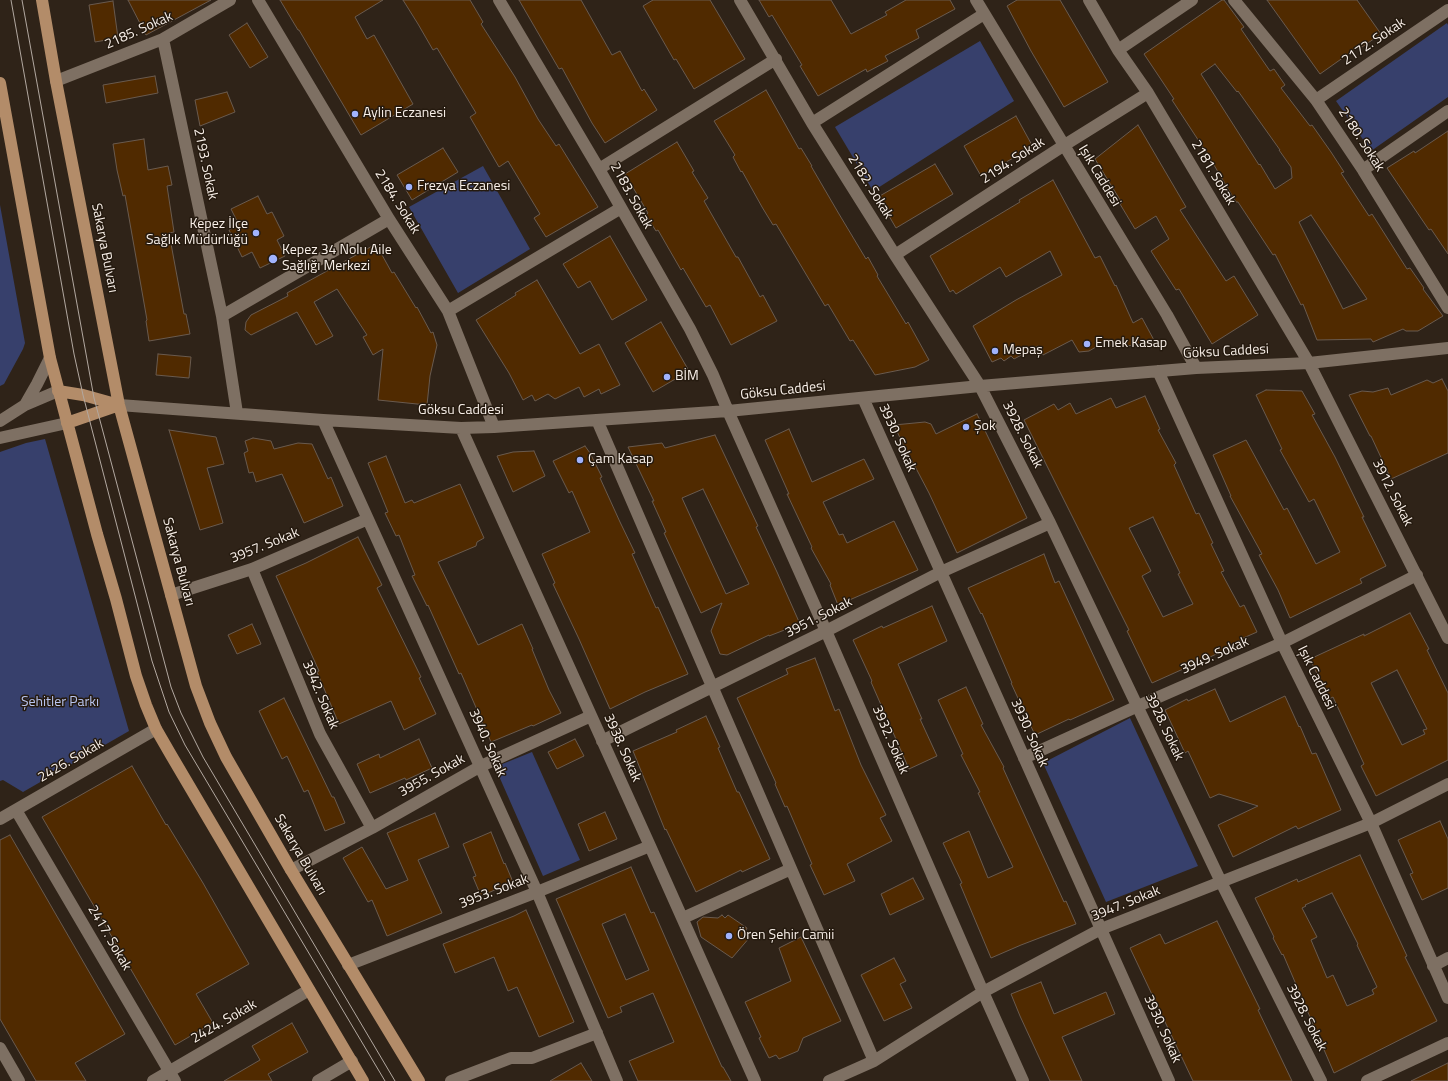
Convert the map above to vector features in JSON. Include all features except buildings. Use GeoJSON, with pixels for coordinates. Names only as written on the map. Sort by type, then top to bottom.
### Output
{"type":"FeatureCollection","features":[{"type":"Feature","properties":{"kind":"main road","name":"Sakarya Bulvarı"},"geometry":{"type":"LineString","coordinates":[[42,0],[56,81],[119,405],[196,686],[210,723],[226,758],[291,870],[419,1081]]}},
{"type":"Feature","properties":{"kind":"main road"},"geometry":{"type":"LineString","coordinates":[[0,83],[50,358],[66,423],[136,676],[146,705],[156,729],[363,1081]]}},
{"type":"Feature","properties":{"kind":"main road"},"geometry":{"type":"LineString","coordinates":[[58,391],[83,395],[119,405]]}},
{"type":"Feature","properties":{"kind":"main road"},"geometry":{"type":"LineString","coordinates":[[66,423],[119,405]]}},
{"type":"Feature","properties":{"kind":"street","name":"2185. Sokak"},"geometry":{"type":"LineString","coordinates":[[56,81],[163,39],[230,0]]}},
{"type":"Feature","properties":{"kind":"street","name":"2184. Sokak"},"geometry":{"type":"LineString","coordinates":[[258,0],[389,218],[448,311],[494,427]]}},
{"type":"Feature","properties":{"kind":"street","name":"2183. Sokak"},"geometry":{"type":"LineString","coordinates":[[499,0],[599,169],[690,329],[713,375],[728,411]]}},
{"type":"Feature","properties":{"kind":"street","name":"2182. Sokak"},"geometry":{"type":"LineString","coordinates":[[740,0],[776,59],[812,123],[980,386]]}},
{"type":"Feature","properties":{"kind":"street","name":"Işık Caddesi"},"geometry":{"type":"LineString","coordinates":[[976,0],[1167,316],[1196,368]]}},
{"type":"Feature","properties":{"kind":"street","name":"2181. Sokak"},"geometry":{"type":"LineString","coordinates":[[1089,0],[1118,50],[1148,93],[1309,363]]}},
{"type":"Feature","properties":{"kind":"street"},"geometry":{"type":"LineString","coordinates":[[1118,50],[1192,0]]}},
{"type":"Feature","properties":{"kind":"street","name":"2180. Sokak"},"geometry":{"type":"LineString","coordinates":[[1234,0],[1316,100],[1363,170],[1448,308]]}},
{"type":"Feature","properties":{"kind":"street","name":"2172. Sokak"},"geometry":{"type":"LineString","coordinates":[[1316,100],[1448,10]]}},
{"type":"Feature","properties":{"kind":"street"},"geometry":{"type":"LineString","coordinates":[[812,123],[984,14]]}},
{"type":"Feature","properties":{"kind":"street","name":"2193. Sokak"},"geometry":{"type":"LineString","coordinates":[[163,39],[222,316],[237,413]]}},
{"type":"Feature","properties":{"kind":"street"},"geometry":{"type":"LineString","coordinates":[[599,169],[776,59]]}},
{"type":"Feature","properties":{"kind":"street","name":"2194. Sokak"},"geometry":{"type":"LineString","coordinates":[[895,255],[1063,146],[1148,93]]}},
{"type":"Feature","properties":{"kind":"street"},"geometry":{"type":"LineString","coordinates":[[1363,170],[1448,111]]}},
{"type":"Feature","properties":{"kind":"street"},"geometry":{"type":"LineString","coordinates":[[448,311],[621,208]]}},
{"type":"Feature","properties":{"kind":"street"},"geometry":{"type":"LineString","coordinates":[[222,316],[389,218]]}},
{"type":"Feature","properties":{"kind":"street","name":"Göksu Caddesi"},"geometry":{"type":"LineString","coordinates":[[119,405],[323,420],[461,428],[494,427],[728,411],[980,386],[1196,368],[1309,363],[1448,348]]}},
{"type":"Feature","properties":{"kind":"street"},"geometry":{"type":"LineString","coordinates":[[25,405],[50,358]]}},
{"type":"Feature","properties":{"kind":"street","name":"3912. Sokak"},"geometry":{"type":"LineString","coordinates":[[1309,363],[1448,638]]}},
{"type":"Feature","properties":{"kind":"street","name":"Işık Caddesi"},"geometry":{"type":"LineString","coordinates":[[1158,371],[1282,643],[1371,822],[1448,998]]}},
{"type":"Feature","properties":{"kind":"street","name":"3928. Sokak"},"geometry":{"type":"LineString","coordinates":[[980,386],[1050,523],[1221,882],[1321,1081]]}},
{"type":"Feature","properties":{"kind":"street"},"geometry":{"type":"LineString","coordinates":[[2,415],[58,391]]}},
{"type":"Feature","properties":{"kind":"street","name":"3930. Sokak"},"geometry":{"type":"LineString","coordinates":[[863,398],[1169,1081]]}},
{"type":"Feature","properties":{"kind":"street","name":"3932. Sokak"},"geometry":{"type":"LineString","coordinates":[[728,411],[1023,1081]]}},
{"type":"Feature","properties":{"kind":"street","name":"3940. Sokak"},"geometry":{"type":"LineString","coordinates":[[323,420],[481,766],[537,892],[617,1081]]}},
{"type":"Feature","properties":{"kind":"street"},"geometry":{"type":"LineString","coordinates":[[597,420],[874,1061]]}},
{"type":"Feature","properties":{"kind":"street"},"geometry":{"type":"LineString","coordinates":[[0,438],[66,423]]}},
{"type":"Feature","properties":{"kind":"street","name":"3938. Sokak"},"geometry":{"type":"LineString","coordinates":[[461,428],[683,918],[755,1081]]}},
{"type":"Feature","properties":{"kind":"street","name":"3957. Sokak"},"geometry":{"type":"LineString","coordinates":[[171,596],[252,569],[368,519]]}},
{"type":"Feature","properties":{"kind":"street","name":"3951. Sokak"},"geometry":{"type":"LineString","coordinates":[[602,741],[712,688],[941,572],[1050,523]]}},
{"type":"Feature","properties":{"kind":"street","name":"3942. Sokak"},"geometry":{"type":"LineString","coordinates":[[252,569],[320,734],[372,828]]}},
{"type":"Feature","properties":{"kind":"street","name":"3949. Sokak"},"geometry":{"type":"LineString","coordinates":[[1024,758],[1282,643],[1417,575]]}},
{"type":"Feature","properties":{"kind":"street","name":"3955. Sokak"},"geometry":{"type":"LineString","coordinates":[[291,870],[372,828],[481,766],[591,716]]}},
{"type":"Feature","properties":{"kind":"street","name":"2426. Sokak"},"geometry":{"type":"LineString","coordinates":[[0,819],[156,729]]}},
{"type":"Feature","properties":{"kind":"street","name":"3947. Sokak"},"geometry":{"type":"LineString","coordinates":[[829,1081],[874,1061],[983,992],[1101,929],[1371,822],[1448,784]]}},
{"type":"Feature","properties":{"kind":"street","name":"2417. Sokak"},"geometry":{"type":"LineString","coordinates":[[16,810],[172,1076]]}},
{"type":"Feature","properties":{"kind":"street","name":"3953. Sokak"},"geometry":{"type":"LineString","coordinates":[[348,965],[537,892],[650,846]]}},
{"type":"Feature","properties":{"kind":"street"},"geometry":{"type":"LineString","coordinates":[[683,918],[791,869]]}},
{"type":"Feature","properties":{"kind":"street"},"geometry":{"type":"LineString","coordinates":[[1433,966],[1448,958]]}},
{"type":"Feature","properties":{"kind":"street","name":"2424. Sokak"},"geometry":{"type":"LineString","coordinates":[[153,1081],[172,1076],[309,990]]}},
{"type":"Feature","properties":{"kind":"street"},"geometry":{"type":"LineString","coordinates":[[451,1081],[511,1058],[532,1058],[597,1033]]}},
{"type":"Feature","properties":{"kind":"street"},"geometry":{"type":"LineString","coordinates":[[1366,1081],[1448,1043]]}},
{"type":"Feature","properties":{"kind":"street"},"geometry":{"type":"LineString","coordinates":[[0,1048],[19,1081]]}},
{"type":"Feature","properties":{"kind":"street"},"geometry":{"type":"LineString","coordinates":[[318,1081],[352,1061]]}},
{"type":"Feature","properties":{"kind":"green space"},"geometry":{"type":"Polygon","coordinates":[[[1447,23],[1448,97],[1371,151],[1336,101],[1447,23]]]}},
{"type":"Feature","properties":{"kind":"green space"},"geometry":{"type":"Polygon","coordinates":[[[980,41],[1014,101],[873,191],[835,127],[980,41]]]}},
{"type":"Feature","properties":{"kind":"green space"},"geometry":{"type":"Polygon","coordinates":[[[483,166],[530,249],[458,293],[409,207],[483,166]]]}},
{"type":"Feature","properties":{"kind":"green space"},"geometry":{"type":"Polygon","coordinates":[[[0,205],[25,343],[4,384],[0,386],[0,205]]]}},
{"type":"Feature","properties":{"kind":"green space","name":"Şehitler Parkı"},"geometry":{"type":"Polygon","coordinates":[[[45,439],[129,731],[23,792],[3,780],[0,781],[0,452],[26,443],[45,439]]]}},
{"type":"Feature","properties":{"kind":"green space"},"geometry":{"type":"Polygon","coordinates":[[[1130,718],[1198,866],[1106,902],[1043,763],[1130,718]]]}},
{"type":"Feature","properties":{"kind":"green space"},"geometry":{"type":"Polygon","coordinates":[[[532,752],[580,860],[543,876],[495,767],[532,752]]]}},
{"type":"Feature","properties":{"kind":"tram line"},"geometry":{"type":"LineString","coordinates":[[11,0],[74,354],[83,395],[152,661],[169,712],[185,745],[385,1081]]}},
{"type":"Feature","properties":{"kind":"tram line"},"geometry":{"type":"LineString","coordinates":[[22,0],[94,398],[171,687],[181,713],[203,757],[395,1081]]}},
{"type":"Feature","properties":{"kind":"place","name":"Aylin Eczanesi"},"geometry":{"type":"Point","coordinates":[355,114]}},
{"type":"Feature","properties":{"kind":"place","name":"Frezya Eczanesi"},"geometry":{"type":"Point","coordinates":[409,187]}},
{"type":"Feature","properties":{"kind":"place","name":"Kepez İlçe Sağlık Müdürlüğü"},"geometry":{"type":"Point","coordinates":[256,233]}},
{"type":"Feature","properties":{"kind":"place","name":"Kepez 34 Nolu Aile Sağlığı Merkezi"},"geometry":{"type":"Point","coordinates":[273,259]}},
{"type":"Feature","properties":{"kind":"place","name":"Emek Kasap"},"geometry":{"type":"Point","coordinates":[1087,344]}},
{"type":"Feature","properties":{"kind":"place","name":"Mepaş"},"geometry":{"type":"Point","coordinates":[995,351]}},
{"type":"Feature","properties":{"kind":"place","name":"BİM"},"geometry":{"type":"Point","coordinates":[667,377]}},
{"type":"Feature","properties":{"kind":"place","name":"Şok"},"geometry":{"type":"Point","coordinates":[966,427]}},
{"type":"Feature","properties":{"kind":"place","name":"Çam Kasap"},"geometry":{"type":"Point","coordinates":[580,460]}},
{"type":"Feature","properties":{"kind":"place","name":"Ören Şehir Camii"},"geometry":{"type":"Point","coordinates":[729,936]}}]}
